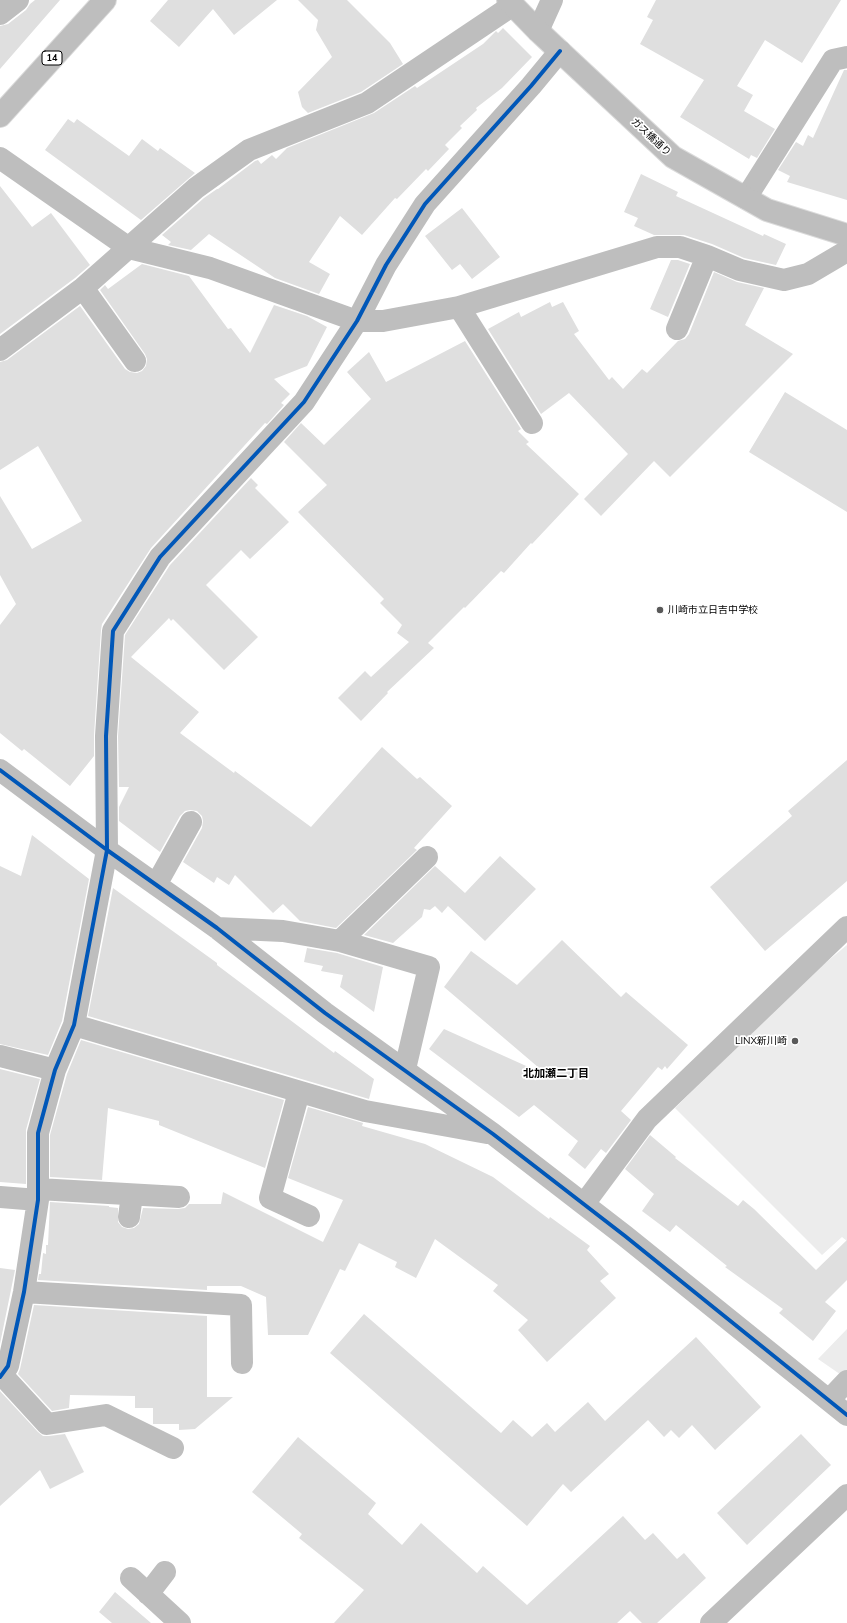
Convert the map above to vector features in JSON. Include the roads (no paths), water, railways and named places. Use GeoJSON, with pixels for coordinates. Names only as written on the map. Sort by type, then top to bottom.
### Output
{"type":"FeatureCollection","features":[{"type":"Feature","properties":{"kind":"street"},"geometry":{"type":"LineString","coordinates":[[0,14],[18,0]]}},
{"type":"Feature","properties":{"kind":"street","name":"14"},"geometry":{"type":"LineString","coordinates":[[0,116],[104,0]]}},
{"type":"Feature","properties":{"kind":"street"},"geometry":{"type":"LineString","coordinates":[[538,30],[552,0]]}},
{"type":"Feature","properties":{"kind":"street"},"geometry":{"type":"LineString","coordinates":[[0,350],[83,288],[196,188],[249,150],[367,103],[510,2]]}},
{"type":"Feature","properties":{"kind":"street","name":"ガス橋通り"},"geometry":{"type":"LineString","coordinates":[[510,2],[673,157],[767,210],[847,236]]}},
{"type":"Feature","properties":{"kind":"street"},"geometry":{"type":"LineString","coordinates":[[173,1448],[106,1415],[47,1424],[1,1376],[8,1366],[24,1292],[38,1195],[38,1133],[56,1070],[74,1025],[107,850],[106,736],[113,631],[160,557],[304,402],[356,321],[386,265],[425,204],[531,86],[560,51]]}},
{"type":"Feature","properties":{"kind":"street"},"geometry":{"type":"LineString","coordinates":[[746,198],[833,60],[847,57]]}},
{"type":"Feature","properties":{"kind":"street"},"geometry":{"type":"LineString","coordinates":[[0,158],[129,248],[210,268],[356,321],[383,321],[459,307],[657,247],[680,247],[707,256],[740,270],[784,280],[808,274],[847,252]]}},
{"type":"Feature","properties":{"kind":"street"},"geometry":{"type":"LineString","coordinates":[[677,329],[707,256]]}},
{"type":"Feature","properties":{"kind":"street"},"geometry":{"type":"LineString","coordinates":[[83,288],[135,361]]}},
{"type":"Feature","properties":{"kind":"street"},"geometry":{"type":"LineString","coordinates":[[459,307],[532,423]]}},
{"type":"Feature","properties":{"kind":"street"},"geometry":{"type":"LineString","coordinates":[[0,770],[107,850],[217,928],[325,1013],[405,1069],[493,1134],[584,1204],[847,1414]]}},
{"type":"Feature","properties":{"kind":"street"},"geometry":{"type":"LineString","coordinates":[[156,885],[191,822]]}},
{"type":"Feature","properties":{"kind":"street"},"geometry":{"type":"LineString","coordinates":[[340,941],[427,857]]}},
{"type":"Feature","properties":{"kind":"street"},"geometry":{"type":"LineString","coordinates":[[584,1204],[646,1119],[847,927]]}},
{"type":"Feature","properties":{"kind":"street"},"geometry":{"type":"LineString","coordinates":[[217,928],[283,931],[340,941],[430,967],[405,1069]]}},
{"type":"Feature","properties":{"kind":"street"},"geometry":{"type":"LineString","coordinates":[[74,1025],[365,1111],[493,1134]]}},
{"type":"Feature","properties":{"kind":"street"},"geometry":{"type":"LineString","coordinates":[[0,1056],[56,1070]]}},
{"type":"Feature","properties":{"kind":"street"},"geometry":{"type":"LineString","coordinates":[[299,1092],[270,1198],[309,1216]]}},
{"type":"Feature","properties":{"kind":"street"},"geometry":{"type":"LineString","coordinates":[[129,1218],[132,1194]]}},
{"type":"Feature","properties":{"kind":"street"},"geometry":{"type":"LineString","coordinates":[[0,1197],[132,1194],[178,1197]]}},
{"type":"Feature","properties":{"kind":"street"},"geometry":{"type":"LineString","coordinates":[[24,1292],[241,1305],[242,1363]]}},
{"type":"Feature","properties":{"kind":"street"},"geometry":{"type":"LineString","coordinates":[[829,1400],[847,1381]]}},
{"type":"Feature","properties":{"kind":"street"},"geometry":{"type":"LineString","coordinates":[[711,1623],[847,1495]]}},
{"type":"Feature","properties":{"kind":"street"},"geometry":{"type":"LineString","coordinates":[[148,1594],[165,1572]]}},
{"type":"Feature","properties":{"kind":"street"},"geometry":{"type":"LineString","coordinates":[[131,1578],[180,1623]]}},
{"type":"Feature","properties":{"kind":"place","name":"川崎市立日吉中学校"},"geometry":{"type":"Point","coordinates":[660,610]}},
{"type":"Feature","properties":{"kind":"place","name":"LINX新川崎"},"geometry":{"type":"Point","coordinates":[795,1041]}},
{"type":"Feature","properties":{"kind":"district","name":"北加瀬二丁目"},"geometry":{"type":"Point","coordinates":[556,1074]}}]}
